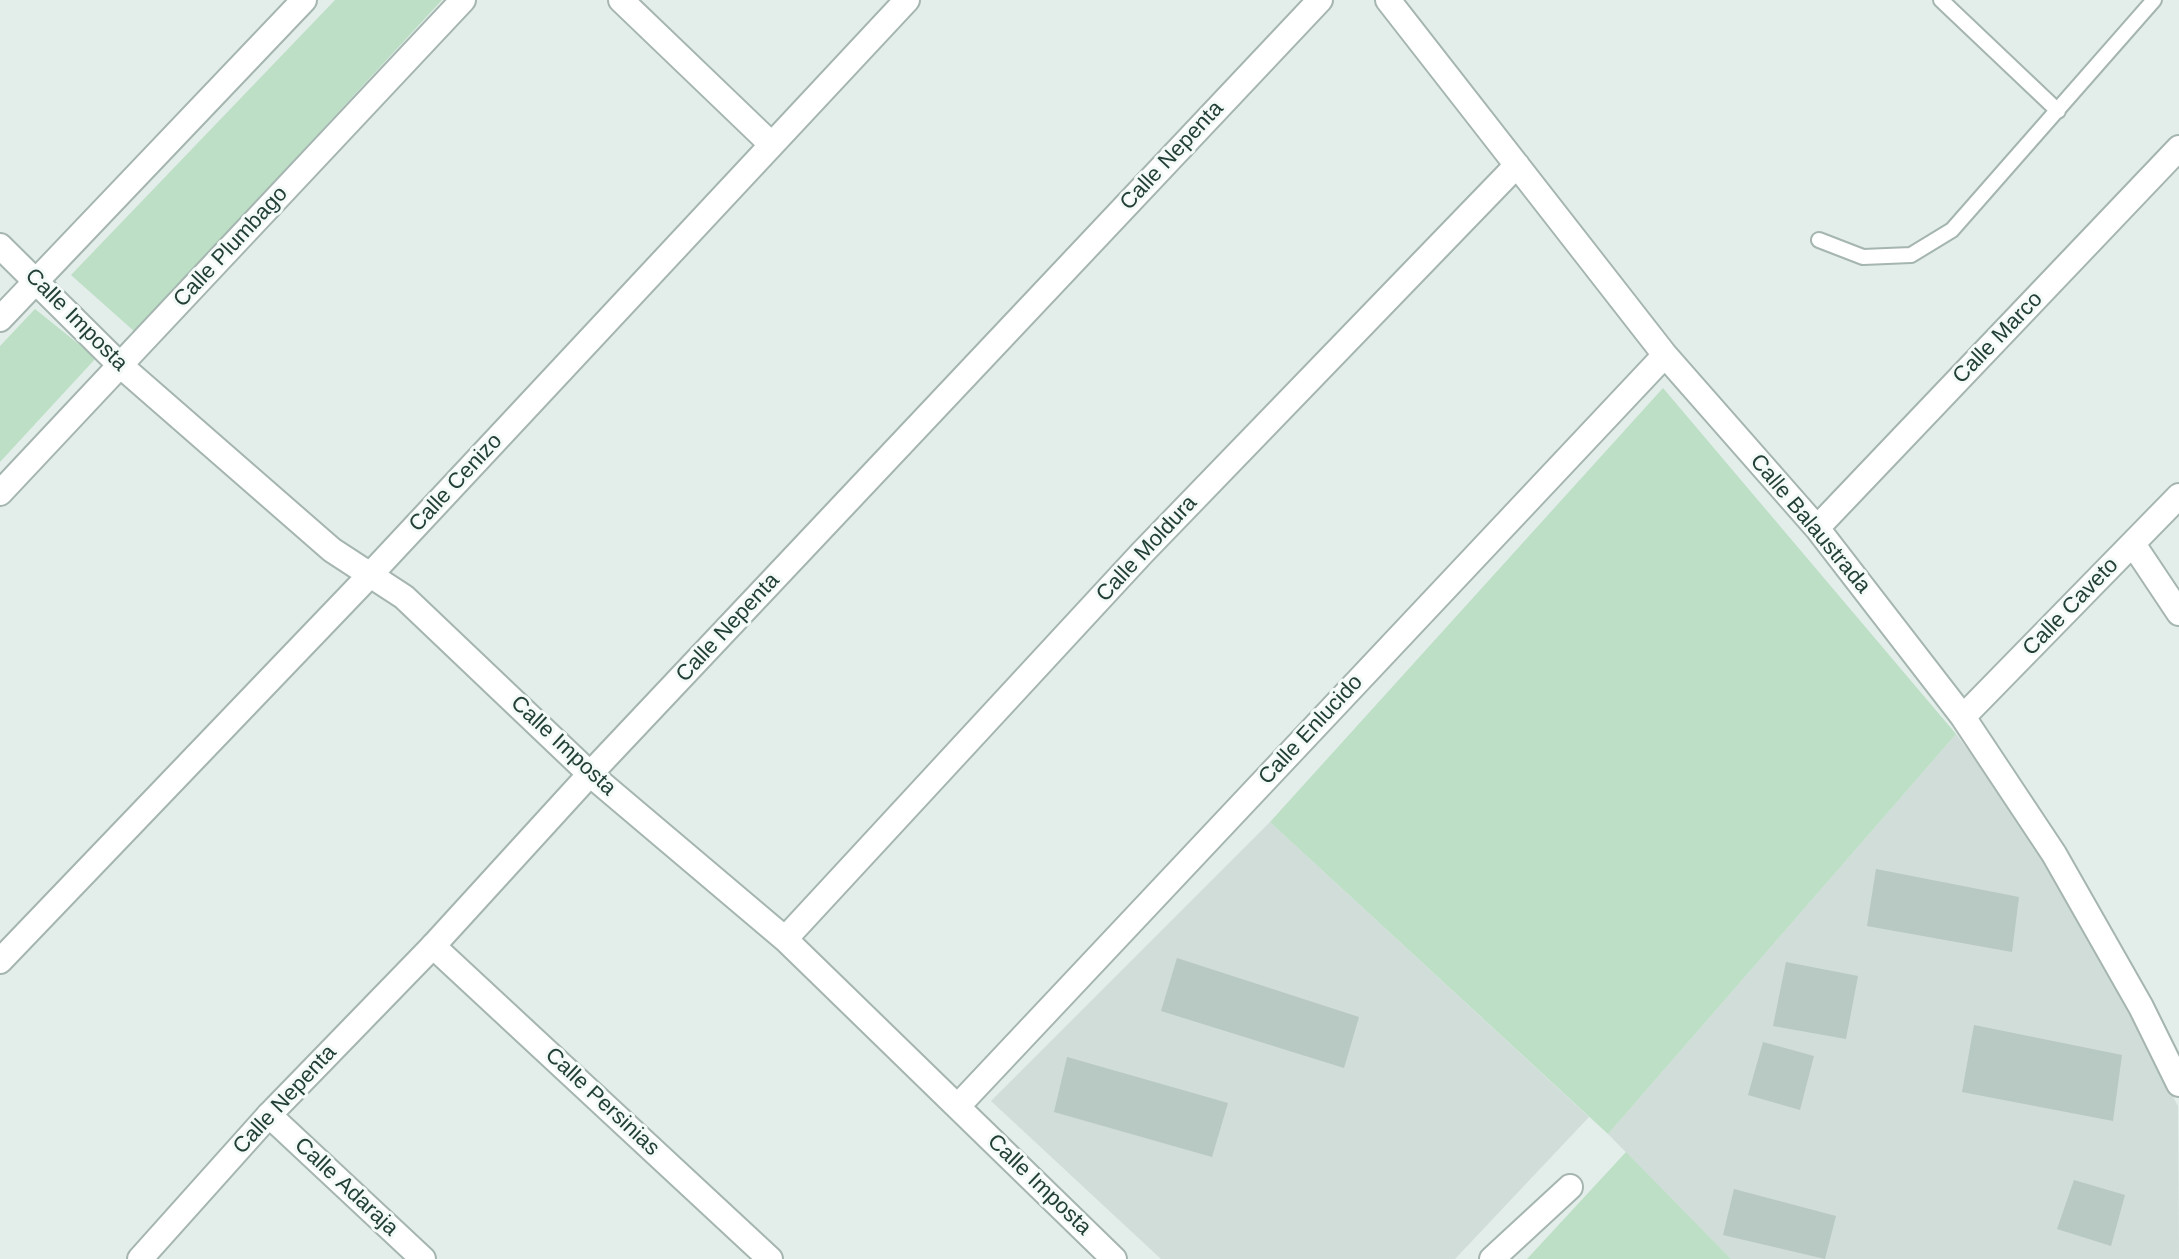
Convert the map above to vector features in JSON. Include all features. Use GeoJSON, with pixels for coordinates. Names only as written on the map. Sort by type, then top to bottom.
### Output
{"type":"FeatureCollection","features":[{"type":"Feature","properties":{"kind":"street"},"geometry":{"type":"LineString","coordinates":[[0,319],[304,0]]}},
{"type":"Feature","properties":{"kind":"street","name":"Calle Plumbago"},"geometry":{"type":"LineString","coordinates":[[0,493],[463,0]]}},
{"type":"Feature","properties":{"kind":"street"},"geometry":{"type":"LineString","coordinates":[[621,0],[771,144]]}},
{"type":"Feature","properties":{"kind":"street","name":"Calle Cenizo"},"geometry":{"type":"LineString","coordinates":[[0,961],[370,575],[907,0]]}},
{"type":"Feature","properties":{"kind":"street","name":"Calle Nepenta"},"geometry":{"type":"LineString","coordinates":[[140,1259],[269,1115],[433,946],[590,774],[1320,0]]}},
{"type":"Feature","properties":{"kind":"street","name":"Calle Balaustrada"},"geometry":{"type":"LineString","coordinates":[[1388,0],[1665,355],[1817,528],[1963,717],[2054,854],[2141,1007],[2179,1084]]}},
{"type":"Feature","properties":{"kind":"street","name":"Calle Marco"},"geometry":{"type":"LineString","coordinates":[[1817,528],[2179,148]]}},
{"type":"Feature","properties":{"kind":"street","name":"Calle Moldura"},"geometry":{"type":"LineString","coordinates":[[785,939],[1142,553],[1517,165]]}},
{"type":"Feature","properties":{"kind":"street","name":"Calle Imposta"},"geometry":{"type":"LineString","coordinates":[[0,246],[120,365],[332,550],[404,597],[590,774],[785,939],[1114,1259]]}},
{"type":"Feature","properties":{"kind":"street","name":"Calle Enlucido"},"geometry":{"type":"LineString","coordinates":[[958,1106],[1665,355]]}},
{"type":"Feature","properties":{"kind":"street","name":"Calle Caveto"},"geometry":{"type":"LineString","coordinates":[[1963,717],[2179,496]]}},
{"type":"Feature","properties":{"kind":"street"},"geometry":{"type":"LineString","coordinates":[[2133,544],[2179,613]]}},
{"type":"Feature","properties":{"kind":"street","name":"Calle Persinias"},"geometry":{"type":"LineString","coordinates":[[433,946],[770,1259]]}},
{"type":"Feature","properties":{"kind":"street","name":"Calle Adaraja"},"geometry":{"type":"LineString","coordinates":[[269,1115],[423,1259]]}},
{"type":"Feature","properties":{"kind":"street"},"geometry":{"type":"LineString","coordinates":[[1492,1259],[1570,1187]]}},
{"type":"Feature","properties":{"kind":"lane"},"geometry":{"type":"LineString","coordinates":[[1941,0],[2058,111]]}},
{"type":"Feature","properties":{"kind":"lane"},"geometry":{"type":"LineString","coordinates":[[1819,240],[1863,257],[1911,255],[1952,230],[2154,0]]}},
{"type":"Feature","properties":{"kind":"shaded area"},"geometry":{"type":"Polygon","coordinates":[[[1956,734],[2038,844],[2178,1106],[2179,1259],[1731,1259],[1608,1134],[1956,734]]]}},
{"type":"Feature","properties":{"kind":"shaded area"},"geometry":{"type":"Polygon","coordinates":[[[1270,822],[1589,1117],[1455,1259],[1161,1259],[991,1101],[1270,822]]]}},
{"type":"Feature","properties":{"kind":"green space"},"geometry":{"type":"Polygon","coordinates":[[[335,0],[442,0],[135,332],[71,275],[335,0]]]}},
{"type":"Feature","properties":{"kind":"green space"},"geometry":{"type":"Polygon","coordinates":[[[35,309],[96,358],[0,462],[0,346],[35,309]]]}},
{"type":"Feature","properties":{"kind":"green space"},"geometry":{"type":"Polygon","coordinates":[[[1663,388],[1956,734],[1608,1134],[1270,822],[1663,388]]]}},
{"type":"Feature","properties":{"kind":"green space"},"geometry":{"type":"Polygon","coordinates":[[[1626,1152],[1731,1259],[1527,1259],[1626,1152]]]}},
{"type":"Feature","properties":{"kind":"building"},"geometry":{"type":"Polygon","coordinates":[[[1876,869],[2019,897],[2012,952],[1867,926],[1876,869]]]}},
{"type":"Feature","properties":{"kind":"building"},"geometry":{"type":"Polygon","coordinates":[[[1177,958],[1359,1017],[1344,1068],[1161,1011],[1177,958]]]}},
{"type":"Feature","properties":{"kind":"building"},"geometry":{"type":"Polygon","coordinates":[[[1786,962],[1858,976],[1846,1039],[1773,1026],[1786,962]]]}},
{"type":"Feature","properties":{"kind":"building"},"geometry":{"type":"Polygon","coordinates":[[[1974,1025],[2122,1055],[2113,1121],[1962,1092],[1974,1025]]]}},
{"type":"Feature","properties":{"kind":"building"},"geometry":{"type":"Polygon","coordinates":[[[1763,1042],[1814,1056],[1800,1110],[1748,1095],[1763,1042]]]}},
{"type":"Feature","properties":{"kind":"building"},"geometry":{"type":"Polygon","coordinates":[[[1067,1057],[1228,1103],[1212,1157],[1054,1112],[1067,1057]]]}},
{"type":"Feature","properties":{"kind":"building"},"geometry":{"type":"Polygon","coordinates":[[[2074,1180],[2125,1195],[2111,1246],[2057,1229],[2074,1180]]]}},
{"type":"Feature","properties":{"kind":"building"},"geometry":{"type":"Polygon","coordinates":[[[1734,1189],[1836,1216],[1825,1259],[1723,1235],[1734,1189]]]}}]}
